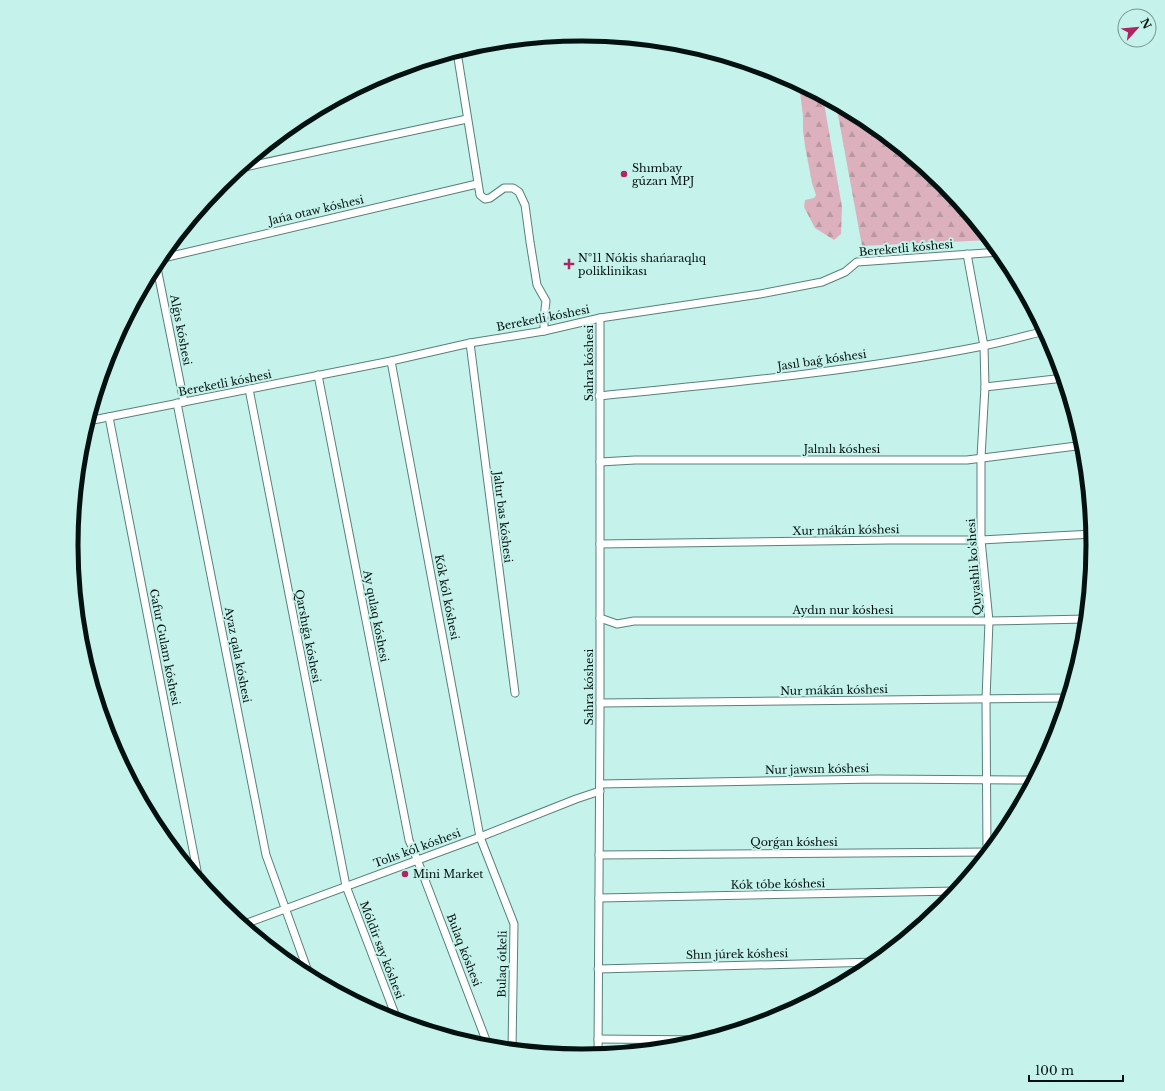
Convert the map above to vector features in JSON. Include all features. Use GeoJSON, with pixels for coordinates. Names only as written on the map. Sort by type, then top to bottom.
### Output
{"type":"FeatureCollection","features":[{"type":"Feature","properties":{"kind":"street"},"geometry":{"type":"LineString","coordinates":[[458,57],[477,184],[480,195],[485,199],[490,198],[504,188],[513,188],[519,192],[525,205],[537,286],[546,301],[544,331]]}},
{"type":"Feature","properties":{"kind":"street"},"geometry":{"type":"LineString","coordinates":[[250,166],[467,119]]}},
{"type":"Feature","properties":{"kind":"street","name":"Jańa otaw kóshesi"},"geometry":{"type":"LineString","coordinates":[[169,257],[477,184]]}},
{"type":"Feature","properties":{"kind":"street","name":"Bereketli kóshesi"},"geometry":{"type":"LineString","coordinates":[[94,420],[318,376],[470,343],[544,331],[600,318],[760,294],[822,282],[845,272],[857,262],[993,252]]}},
{"type":"Feature","properties":{"kind":"street","name":"Quyashli ko'shesi"},"geometry":{"type":"LineString","coordinates":[[967,254],[984,346],[985,387],[981,457],[981,540],[989,621],[986,699],[988,846]]}},
{"type":"Feature","properties":{"kind":"street","name":"Alǵıs kóshesi"},"geometry":{"type":"LineString","coordinates":[[158,273],[181,403]]}},
{"type":"Feature","properties":{"kind":"street","name":"Sahra kóshesi"},"geometry":{"type":"LineString","coordinates":[[598,1050],[600,788],[600,318]]}},
{"type":"Feature","properties":{"kind":"street","name":"Jasıl baǵ kóshesi"},"geometry":{"type":"LineString","coordinates":[[599,396],[839,370],[984,346],[1040,332]]}},
{"type":"Feature","properties":{"kind":"street","name":"Jaltır bas kóshesi"},"geometry":{"type":"LineString","coordinates":[[470,343],[515,693]]}},
{"type":"Feature","properties":{"kind":"street","name":"Kók kól kóshesi"},"geometry":{"type":"LineString","coordinates":[[391,361],[480,837]]}},
{"type":"Feature","properties":{"kind":"street","name":"Ay qulaq kóshesi"},"geometry":{"type":"LineString","coordinates":[[318,376],[409,840],[417,859]]}},
{"type":"Feature","properties":{"kind":"street"},"geometry":{"type":"LineString","coordinates":[[985,387],[1058,379]]}},
{"type":"Feature","properties":{"kind":"street","name":"Qarshıǵa kóshesi"},"geometry":{"type":"LineString","coordinates":[[249,389],[346,886]]}},
{"type":"Feature","properties":{"kind":"street","name":"Ayaz qala kóshesi"},"geometry":{"type":"LineString","coordinates":[[181,403],[266,855],[284,909],[306,968]]}},
{"type":"Feature","properties":{"kind":"street","name":"Gafur Gulam kóshesi"},"geometry":{"type":"LineString","coordinates":[[109,417],[197,871]]}},
{"type":"Feature","properties":{"kind":"street","name":"Jalnılı kóshesi"},"geometry":{"type":"LineString","coordinates":[[600,462],[635,460],[967,460],[1077,446]]}},
{"type":"Feature","properties":{"kind":"street","name":"Xur mákán kóshesi"},"geometry":{"type":"LineString","coordinates":[[600,544],[981,540],[1087,534]]}},
{"type":"Feature","properties":{"kind":"street","name":"Aydın nur kóshesi"},"geometry":{"type":"LineString","coordinates":[[600,618],[617,624],[634,621],[989,621],[1082,619]]}},
{"type":"Feature","properties":{"kind":"street","name":"Nur mákán kóshesi"},"geometry":{"type":"LineString","coordinates":[[600,703],[1063,698]]}},
{"type":"Feature","properties":{"kind":"street","name":"Nur jawsın kóshesi"},"geometry":{"type":"LineString","coordinates":[[600,788],[877,779],[1029,780]]}},
{"type":"Feature","properties":{"kind":"street","name":"Tolıs kól kóshesi"},"geometry":{"type":"LineString","coordinates":[[248,923],[480,837],[600,788]]}},
{"type":"Feature","properties":{"kind":"street","name":"Bulaq ótkeli"},"geometry":{"type":"LineString","coordinates":[[480,837],[514,924],[512,1045]]}},
{"type":"Feature","properties":{"kind":"street","name":"Qorǵan kóshesi"},"geometry":{"type":"LineString","coordinates":[[599,855],[983,853]]}},
{"type":"Feature","properties":{"kind":"street","name":"Bulaq kóshesi"},"geometry":{"type":"LineString","coordinates":[[417,859],[486,1040]]}},
{"type":"Feature","properties":{"kind":"street","name":"Móldir say kóshesi"},"geometry":{"type":"LineString","coordinates":[[346,886],[395,1014]]}},
{"type":"Feature","properties":{"kind":"street","name":"Kók tóbe kóshesi"},"geometry":{"type":"LineString","coordinates":[[599,898],[949,891]]}},
{"type":"Feature","properties":{"kind":"street","name":"Shın júrek kóshesi"},"geometry":{"type":"LineString","coordinates":[[598,969],[867,962]]}},
{"type":"Feature","properties":{"kind":"street"},"geometry":{"type":"LineString","coordinates":[[598,1040],[681,1040]]}},
{"type":"Feature","properties":{"kind":"green space"},"geometry":{"type":"Polygon","coordinates":[[[800,90],[824,103],[842,207],[841,234],[834,240],[815,228],[804,207],[805,200],[814,198],[816,195],[812,183],[805,146],[800,90]]]}},
{"type":"Feature","properties":{"kind":"green space"},"geometry":{"type":"Polygon","coordinates":[[[837,110],[890,145],[915,166],[962,213],[985,240],[862,246],[837,110]]]}},
{"type":"Feature","properties":{"kind":"place","name":"Shımbay gúzarı MPJ"},"geometry":{"type":"Point","coordinates":[624,174]}},
{"type":"Feature","properties":{"kind":"place","name":"№11 Nókis shańaraqlıq poliklinikası"},"geometry":{"type":"Point","coordinates":[569,264]}},
{"type":"Feature","properties":{"kind":"place","name":"Mini Market"},"geometry":{"type":"Point","coordinates":[405,874]}}]}
